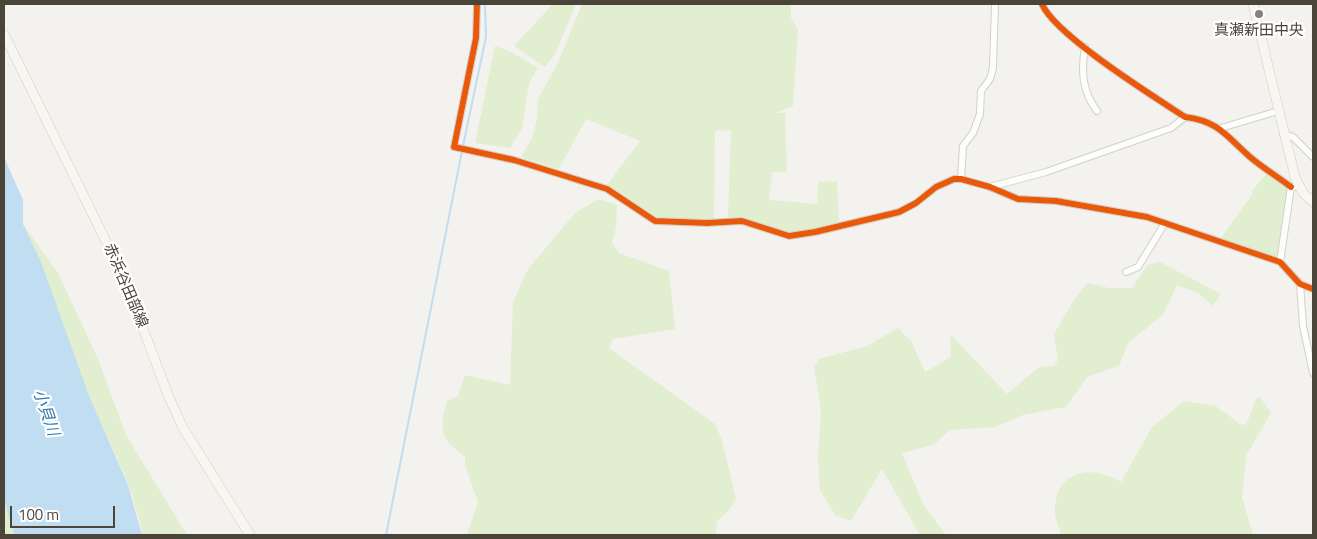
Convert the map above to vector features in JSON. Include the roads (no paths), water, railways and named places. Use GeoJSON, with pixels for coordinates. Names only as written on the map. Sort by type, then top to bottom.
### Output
{"type":"FeatureCollection","features":[{"type":"Feature","properties":{"kind":"main road"},"geometry":{"type":"LineString","coordinates":[[1253,4],[1270,70],[1295,187],[1313,202]]}},
{"type":"Feature","properties":{"kind":"main road","name":"赤浜谷田部線"},"geometry":{"type":"LineString","coordinates":[[4,34],[125,280],[168,395],[183,428],[250,535]]}},
{"type":"Feature","properties":{"kind":"street"},"geometry":{"type":"LineString","coordinates":[[477,4],[476,38],[454,147],[514,160],[607,189],[656,221],[706,223],[742,221],[789,236],[825,230],[899,212],[942,184],[960,179],[990,187],[1018,199],[1056,200],[1147,217],[1164,222],[1280,262],[1300,284],[1313,289]]}},
{"type":"Feature","properties":{"kind":"street"},"geometry":{"type":"LineString","coordinates":[[960,179],[963,146],[973,133],[980,114],[981,91],[990,79],[993,68],[995,4]]}},
{"type":"Feature","properties":{"kind":"street"},"geometry":{"type":"LineString","coordinates":[[1042,4],[1045,11],[1085,47],[1185,117],[1196,118],[1221,128],[1249,156],[1295,187],[1280,262]]}},
{"type":"Feature","properties":{"kind":"street"},"geometry":{"type":"LineString","coordinates":[[1085,47],[1082,68],[1084,87],[1089,100],[1097,111]]}},
{"type":"Feature","properties":{"kind":"street"},"geometry":{"type":"LineString","coordinates":[[1221,128],[1278,111]]}},
{"type":"Feature","properties":{"kind":"street"},"geometry":{"type":"LineString","coordinates":[[990,187],[1046,172],[1171,128],[1185,117]]}},
{"type":"Feature","properties":{"kind":"street"},"geometry":{"type":"LineString","coordinates":[[1283,134],[1293,137],[1313,157]]}},
{"type":"Feature","properties":{"kind":"street"},"geometry":{"type":"LineString","coordinates":[[1126,272],[1138,267],[1164,222]]}},
{"type":"Feature","properties":{"kind":"street"},"geometry":{"type":"LineString","coordinates":[[1300,284],[1303,326],[1313,373]]}},
{"type":"Feature","properties":{"kind":"water","name":"小貝川"},"geometry":{"type":"Polygon","coordinates":[[[4,157],[23,200],[23,224],[41,262],[89,396],[128,485],[142,535],[14,535],[4,500],[4,157]]]}},
{"type":"Feature","properties":{"kind":"waterway"},"geometry":{"type":"LineString","coordinates":[[463,146],[486,37],[485,4]]}},
{"type":"Feature","properties":{"kind":"waterway"},"geometry":{"type":"LineString","coordinates":[[386,535],[462,151]]}},
{"type":"Feature","properties":{"kind":"place","name":"真瀬新田中央"},"geometry":{"type":"Point","coordinates":[1259,14]}}]}
